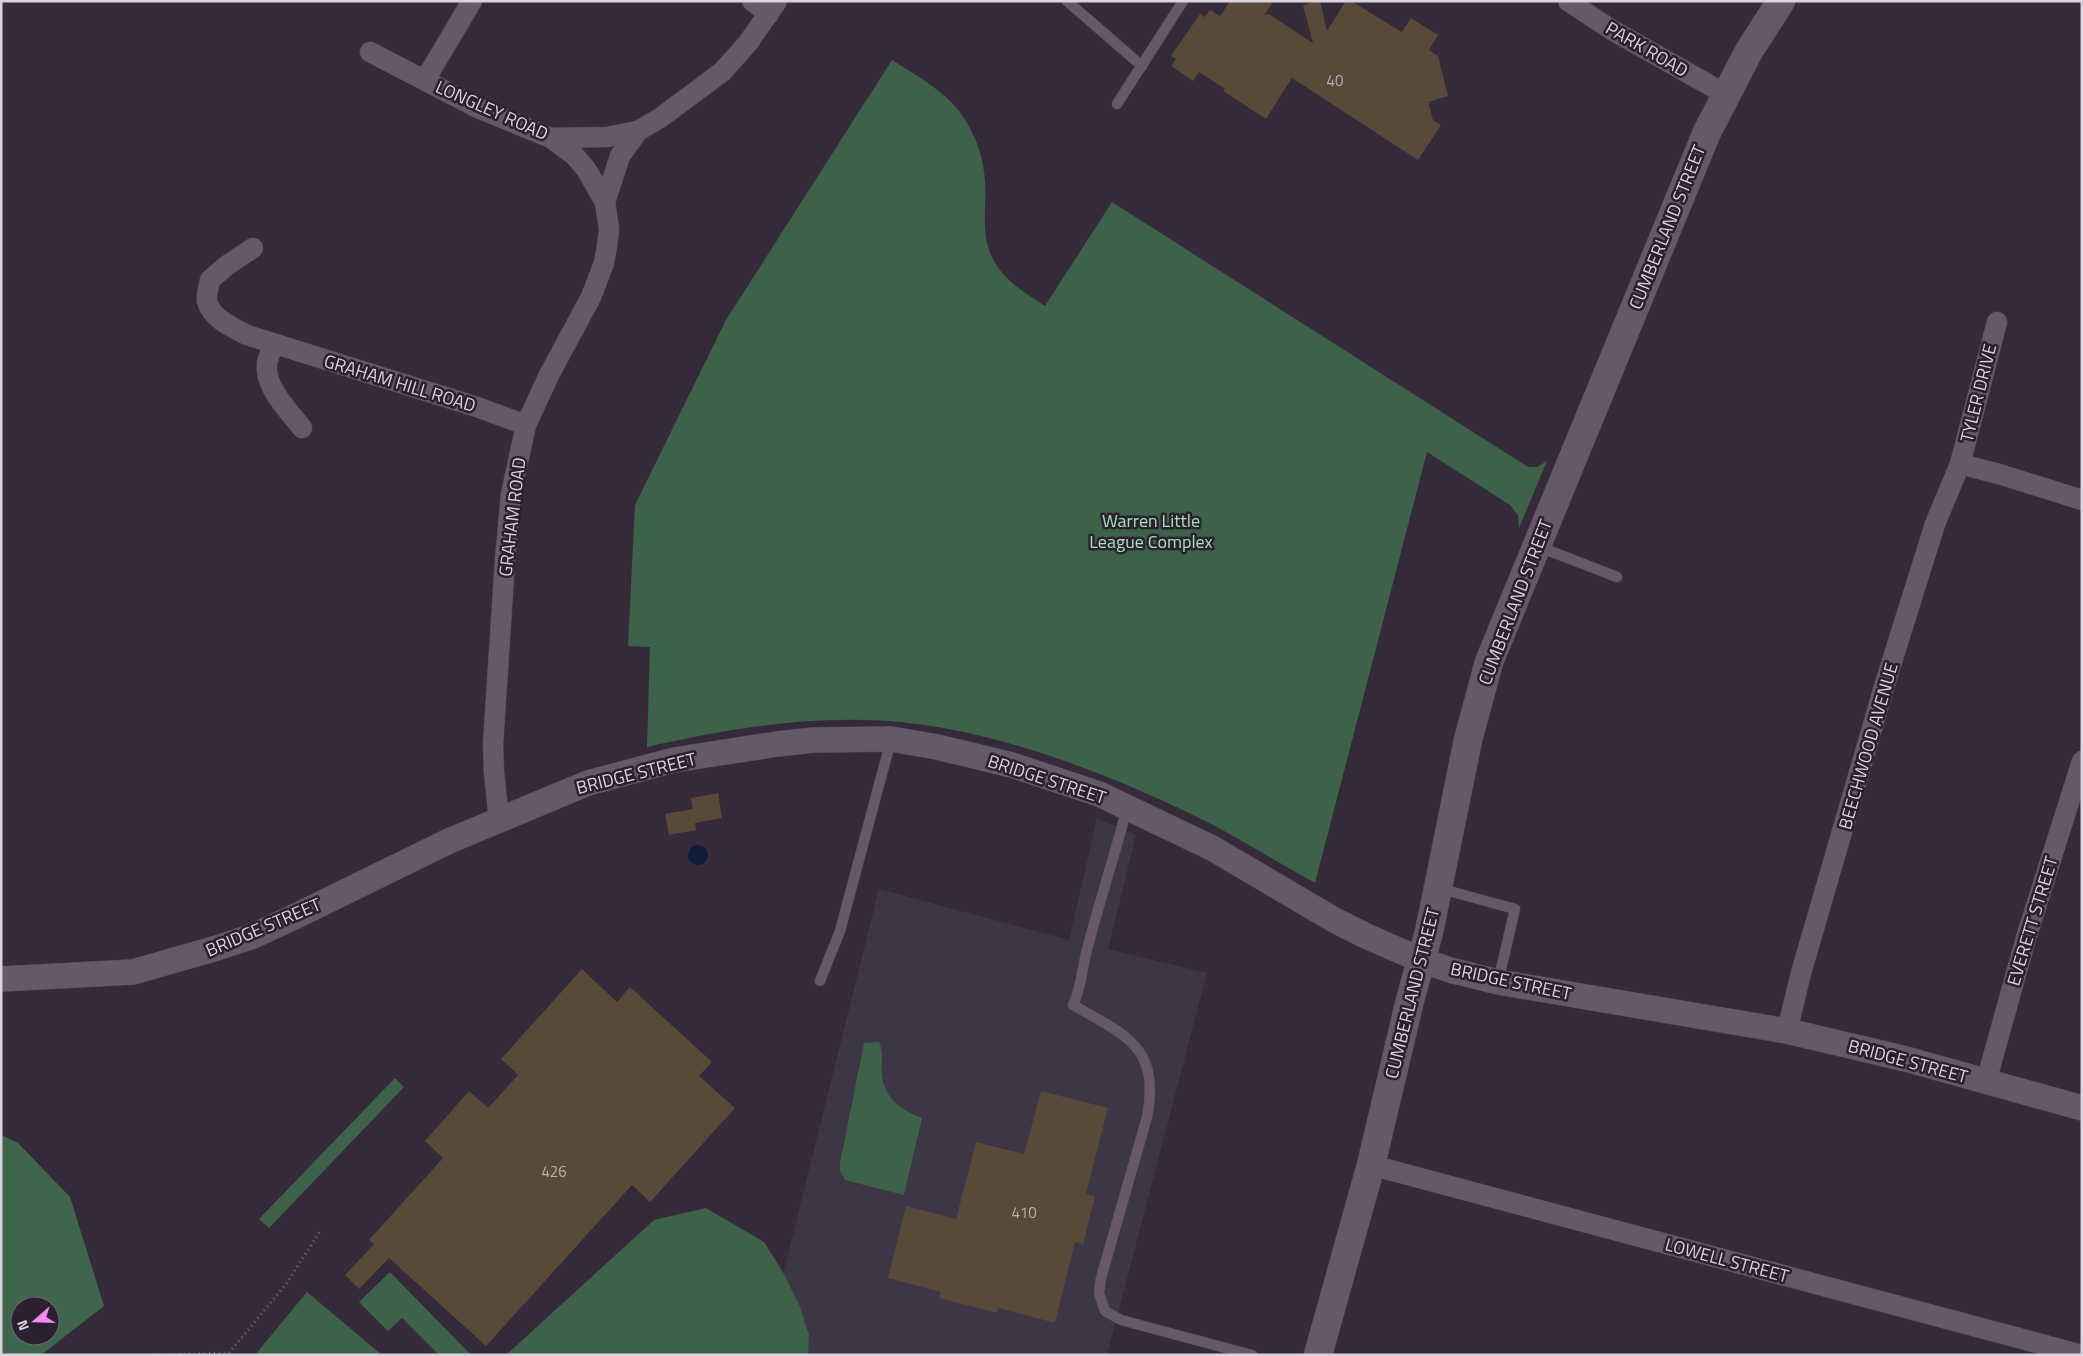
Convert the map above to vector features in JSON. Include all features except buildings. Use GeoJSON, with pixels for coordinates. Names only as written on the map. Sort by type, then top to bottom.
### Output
{"type":"FeatureCollection","features":[{"type":"Feature","properties":{"kind":"main road","name":"CUMBERLAND STREET"},"geometry":{"type":"LineString","coordinates":[[1318,1355],[1371,1165],[1438,888],[1468,740],[1484,676],[1495,644],[1707,132],[1749,51],[1781,1]]}},
{"type":"Feature","properties":{"kind":"street"},"geometry":{"type":"LineString","coordinates":[[425,80],[472,1]]}},
{"type":"Feature","properties":{"kind":"street"},"geometry":{"type":"LineString","coordinates":[[752,1],[773,8]]}},
{"type":"Feature","properties":{"kind":"street","name":"PARK ROAD"},"geometry":{"type":"LineString","coordinates":[[1568,1],[1612,30],[1727,95]]}},
{"type":"Feature","properties":{"kind":"street","name":"LONGLEY ROAD"},"geometry":{"type":"LineString","coordinates":[[370,52],[478,108],[551,138],[607,137],[638,131],[660,118],[722,72],[748,43],[773,8]]}},
{"type":"Feature","properties":{"kind":"street","name":"GRAHAM ROAD"},"geometry":{"type":"LineString","coordinates":[[605,202],[620,156],[638,131]]}},
{"type":"Feature","properties":{"kind":"street","name":"GRAHAM ROAD"},"geometry":{"type":"LineString","coordinates":[[499,820],[494,772],[494,745],[505,560],[511,494],[526,425],[549,375],[591,298],[601,272],[609,228],[605,202],[586,169],[574,155],[551,138]]}},
{"type":"Feature","properties":{"kind":"street","name":"GRAHAM HILL ROAD"},"geometry":{"type":"LineString","coordinates":[[253,248],[226,266],[210,280],[207,301],[217,317],[231,328],[247,336],[477,407],[526,425]]}},
{"type":"Feature","properties":{"kind":"street","name":"TYLER DRIVE"},"geometry":{"type":"LineString","coordinates":[[1960,464],[1997,322]]}},
{"type":"Feature","properties":{"kind":"street"},"geometry":{"type":"LineString","coordinates":[[274,344],[267,362],[269,380],[281,401],[302,428]]}},
{"type":"Feature","properties":{"kind":"street"},"geometry":{"type":"LineString","coordinates":[[1960,464],[2082,500]]}},
{"type":"Feature","properties":{"kind":"street","name":"BEECHWOOD AVENUE"},"geometry":{"type":"LineString","coordinates":[[1787,1031],[1801,973],[1884,687],[1935,524],[1960,464]]}},
{"type":"Feature","properties":{"kind":"street","name":"BRIDGE STREET"},"geometry":{"type":"LineString","coordinates":[[1,979],[133,972],[195,956],[253,936],[449,841],[588,783],[674,760],[814,740],[891,739],[937,747],[1012,765],[1099,794],[1212,848],[1336,921],[1421,960],[1498,982],[1787,1031],[1906,1058],[2082,1108]]}},
{"type":"Feature","properties":{"kind":"street","name":"EVERETT STREET"},"geometry":{"type":"LineString","coordinates":[[1986,1082],[2026,938],[2082,761]]}},
{"type":"Feature","properties":{"kind":"street","name":"LOWELL STREET"},"geometry":{"type":"LineString","coordinates":[[1371,1165],[2082,1355]]}},
{"type":"Feature","properties":{"kind":"lane"},"geometry":{"type":"LineString","coordinates":[[1067,1],[1142,66]]}},
{"type":"Feature","properties":{"kind":"lane"},"geometry":{"type":"LineString","coordinates":[[1117,104],[1182,1]]}},
{"type":"Feature","properties":{"kind":"lane"},"geometry":{"type":"LineString","coordinates":[[1536,546],[1617,577]]}},
{"type":"Feature","properties":{"kind":"lane"},"geometry":{"type":"LineString","coordinates":[[820,980],[840,931],[891,739]]}},
{"type":"Feature","properties":{"kind":"lane"},"geometry":{"type":"LineString","coordinates":[[1127,808],[1087,947],[1080,991],[1073,1006],[1126,1037],[1138,1049],[1146,1064],[1151,1080],[1147,1117],[1101,1278],[1099,1293],[1104,1311],[1121,1320],[1252,1355]]}},
{"type":"Feature","properties":{"kind":"lane"},"geometry":{"type":"LineString","coordinates":[[1438,888],[1515,909],[1498,982]]}},
{"type":"Feature","properties":{"kind":"path"},"geometry":{"type":"LineString","coordinates":[[154,1355],[229,1353],[286,1284],[321,1230]]}},
{"type":"Feature","properties":{"kind":"shaded area"},"geometry":{"type":"Polygon","coordinates":[[[1097,818],[1136,835],[1108,949],[1207,973],[1107,1355],[763,1355],[879,889],[1069,940],[1097,818]]]}},
{"type":"Feature","properties":{"kind":"green space","name":"Warren Little League Complex"},"geometry":{"type":"Polygon","coordinates":[[[892,60],[945,96],[959,111],[974,135],[983,163],[986,238],[993,259],[1010,281],[1045,306],[1112,202],[1528,467],[1537,467],[1547,461],[1519,528],[1518,515],[1510,505],[1427,452],[1315,883],[1217,827],[1146,793],[1071,763],[1032,750],[955,730],[883,721],[816,721],[714,733],[647,747],[650,647],[628,646],[635,505],[726,320],[892,60]]]}},
{"type":"Feature","properties":{"kind":"green space"},"geometry":{"type":"Polygon","coordinates":[[[879,1042],[882,1054],[883,1082],[886,1090],[901,1107],[922,1118],[904,1195],[845,1180],[840,1170],[864,1043],[879,1042]]]}},
{"type":"Feature","properties":{"kind":"green space"},"geometry":{"type":"Polygon","coordinates":[[[395,1078],[404,1087],[269,1228],[259,1219],[395,1078]]]}},
{"type":"Feature","properties":{"kind":"green space"},"geometry":{"type":"Polygon","coordinates":[[[1,1135],[18,1143],[70,1197],[104,1306],[60,1340],[60,1296],[10,1296],[10,1346],[53,1346],[41,1355],[1,1355],[1,1135]]]}},
{"type":"Feature","properties":{"kind":"green space"},"geometry":{"type":"Polygon","coordinates":[[[706,1208],[764,1242],[784,1274],[800,1307],[809,1335],[808,1355],[506,1355],[654,1220],[706,1208]]]}},
{"type":"Feature","properties":{"kind":"green space"},"geometry":{"type":"Polygon","coordinates":[[[390,1272],[471,1355],[439,1355],[402,1318],[388,1331],[359,1302],[390,1272]]]}},
{"type":"Feature","properties":{"kind":"green space"},"geometry":{"type":"Polygon","coordinates":[[[307,1292],[382,1355],[255,1355],[307,1292]]]}},
{"type":"Feature","properties":{"kind":"water"},"geometry":{"type":"Polygon","coordinates":[[[694,845],[702,845],[708,851],[708,859],[702,865],[694,865],[688,859],[688,851],[694,845]]]}}]}
